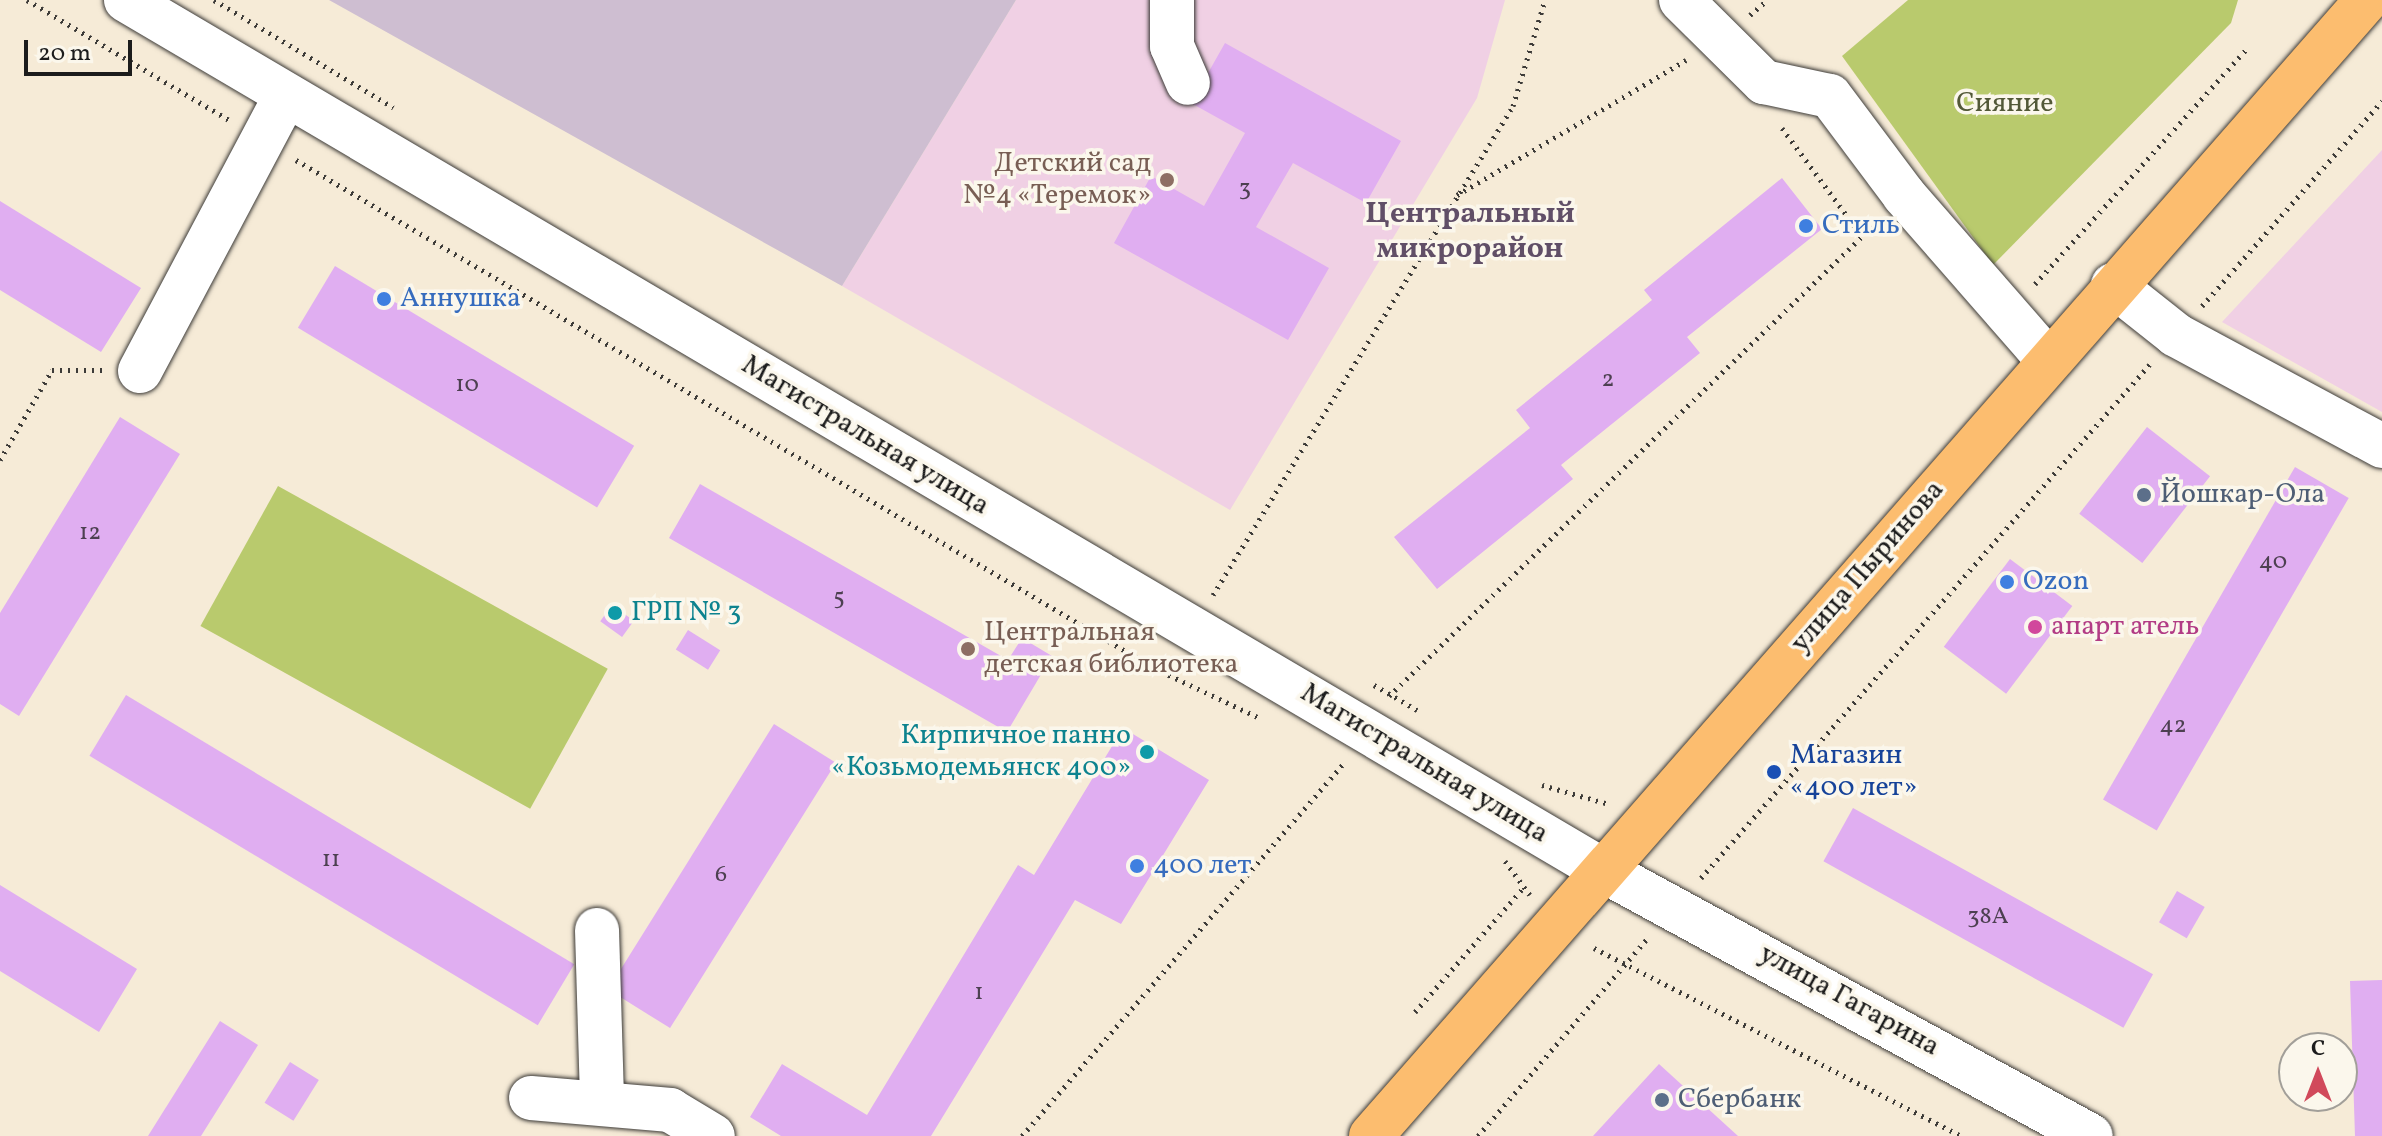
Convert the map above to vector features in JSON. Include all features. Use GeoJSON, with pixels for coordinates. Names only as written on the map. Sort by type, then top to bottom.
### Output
{"type":"FeatureCollection","features":[{"type":"Feature","properties":{"kind":"main road","name":"улица Пыринова"},"geometry":{"type":"LineString","coordinates":[[1371,1136],[2047,359],[2367,0]]}},
{"type":"Feature","properties":{"kind":"street","name":"Магистральная улица"},"geometry":{"type":"LineString","coordinates":[[126,0],[1351,752],[1604,871]]}},
{"type":"Feature","properties":{"kind":"street"},"geometry":{"type":"LineString","coordinates":[[1172,0],[1172,46],[1188,83]]}},
{"type":"Feature","properties":{"kind":"street"},"geometry":{"type":"LineString","coordinates":[[1681,0],[1764,82],[1830,96],[1904,195],[2047,359]]}},
{"type":"Feature","properties":{"kind":"street"},"geometry":{"type":"LineString","coordinates":[[140,371],[285,97]]}},
{"type":"Feature","properties":{"kind":"street"},"geometry":{"type":"LineString","coordinates":[[2113,285],[2176,335],[2382,446]]}},
{"type":"Feature","properties":{"kind":"street","name":"улица Гагарина"},"geometry":{"type":"LineString","coordinates":[[1604,871],[1677,906],[2091,1136]]}},
{"type":"Feature","properties":{"kind":"street"},"geometry":{"type":"LineString","coordinates":[[597,930],[602,1101]]}},
{"type":"Feature","properties":{"kind":"street"},"geometry":{"type":"LineString","coordinates":[[531,1098],[602,1101],[670,1110],[713,1136]]}},
{"type":"Feature","properties":{"kind":"path"},"geometry":{"type":"LineString","coordinates":[[27,0],[1154,668],[1264,720]]}},
{"type":"Feature","properties":{"kind":"path"},"geometry":{"type":"LineString","coordinates":[[1203,605],[1513,106],[1545,0]]}},
{"type":"Feature","properties":{"kind":"path"},"geometry":{"type":"LineString","coordinates":[[1456,196],[1722,39],[1767,0]]}},
{"type":"Feature","properties":{"kind":"path"},"geometry":{"type":"LineString","coordinates":[[2008,314],[2246,50]]}},
{"type":"Feature","properties":{"kind":"path"},"geometry":{"type":"LineString","coordinates":[[1478,1136],[1624,965],[2382,101]]}},
{"type":"Feature","properties":{"kind":"path"},"geometry":{"type":"LineString","coordinates":[[1022,1136],[1351,752],[1390,694],[1904,195]]}},
{"type":"Feature","properties":{"kind":"path"},"geometry":{"type":"LineString","coordinates":[[0,460],[52,370],[140,371]]}},
{"type":"Feature","properties":{"kind":"path"},"geometry":{"type":"LineString","coordinates":[[1415,1012],[1523,888],[1496,847]]}},
{"type":"Feature","properties":{"kind":"path"},"geometry":{"type":"LineString","coordinates":[[1594,948],[1961,1136]]}},
{"type":"Feature","properties":{"kind":"shaded area"},"geometry":{"type":"Polygon","coordinates":[[[329,0],[1016,0],[842,286],[329,0]]]}},
{"type":"Feature","properties":{"kind":"shaded area","name":"Детский сад №4 «Теремок»"},"geometry":{"type":"Polygon","coordinates":[[[1016,0],[1505,0],[1477,98],[1230,510],[842,286],[1016,0]]]}},
{"type":"Feature","properties":{"kind":"shaded area"},"geometry":{"type":"Polygon","coordinates":[[[2382,150],[2382,412],[2222,322],[2382,150]]]}},
{"type":"Feature","properties":{"kind":"green space","name":"Сияние"},"geometry":{"type":"Polygon","coordinates":[[[1908,0],[2238,0],[2231,23],[1993,265],[1842,56],[1908,0]]]}},
{"type":"Feature","properties":{"kind":"green space"},"geometry":{"type":"Polygon","coordinates":[[[278,486],[608,669],[530,809],[200,626],[278,486]]]}},
{"type":"Feature","properties":{"kind":"building"},"geometry":{"type":"Polygon","coordinates":[[[1225,43],[1401,141],[1366,203],[1293,163],[1256,227],[1329,268],[1288,340],[1114,243],[1151,176],[1204,206],[1245,133],[1191,103],[1225,43]]]}},
{"type":"Feature","properties":{"kind":"building"},"geometry":{"type":"Polygon","coordinates":[[[1782,178],[1822,229],[1687,337],[1700,353],[1561,465],[1573,479],[1437,589],[1394,537],[1530,428],[1516,410],[1652,300],[1644,290],[1782,178]]]}},
{"type":"Feature","properties":{"kind":"building"},"geometry":{"type":"Polygon","coordinates":[[[0,201],[141,288],[101,352],[0,290],[0,201]]]}},
{"type":"Feature","properties":{"kind":"building"},"geometry":{"type":"Polygon","coordinates":[[[335,266],[634,446],[597,507],[298,328],[335,266]]]}},
{"type":"Feature","properties":{"kind":"building"},"geometry":{"type":"Polygon","coordinates":[[[120,417],[180,454],[19,716],[0,704],[0,613],[120,417]]]}},
{"type":"Feature","properties":{"kind":"building","name":"Йошкар-Ола"},"geometry":{"type":"Polygon","coordinates":[[[2147,427],[2210,476],[2142,563],[2079,514],[2147,427]]]}},
{"type":"Feature","properties":{"kind":"building"},"geometry":{"type":"Polygon","coordinates":[[[2295,467],[2349,498],[2157,831],[2103,800],[2295,467]]]}},
{"type":"Feature","properties":{"kind":"building"},"geometry":{"type":"Polygon","coordinates":[[[700,484],[1008,660],[1022,638],[1052,656],[1007,732],[669,538],[700,484]]]}},
{"type":"Feature","properties":{"kind":"building"},"geometry":{"type":"Polygon","coordinates":[[[2010,559],[2072,606],[2006,694],[1944,647],[2010,559]]]}},
{"type":"Feature","properties":{"kind":"building","name":"ГРП № 3"},"geometry":{"type":"Polygon","coordinates":[[[612,605],[634,621],[622,637],[600,621],[612,605]]]}},
{"type":"Feature","properties":{"kind":"building"},"geometry":{"type":"Polygon","coordinates":[[[688,630],[720,650],[708,670],[676,650],[688,630]]]}},
{"type":"Feature","properties":{"kind":"building"},"geometry":{"type":"Polygon","coordinates":[[[126,695],[574,964],[538,1025],[89,756],[126,695]]]}},
{"type":"Feature","properties":{"kind":"building"},"geometry":{"type":"Polygon","coordinates":[[[774,724],[836,763],[670,1028],[608,989],[774,724]]]}},
{"type":"Feature","properties":{"kind":"building"},"geometry":{"type":"Polygon","coordinates":[[[1123,728],[1209,780],[1121,924],[1075,900],[931,1136],[781,1136],[750,1117],[782,1064],[867,1115],[1018,865],[1034,875],[1123,728]]]}},
{"type":"Feature","properties":{"kind":"building"},"geometry":{"type":"Polygon","coordinates":[[[1853,808],[2153,974],[2123,1028],[1823,861],[1853,808]]]}},
{"type":"Feature","properties":{"kind":"building"},"geometry":{"type":"Polygon","coordinates":[[[0,885],[137,969],[99,1032],[0,971],[0,885]]]}},
{"type":"Feature","properties":{"kind":"building"},"geometry":{"type":"Polygon","coordinates":[[[2177,891],[2205,907],[2187,938],[2159,922],[2177,891]]]}},
{"type":"Feature","properties":{"kind":"building"},"geometry":{"type":"Polygon","coordinates":[[[2382,980],[2382,1136],[2355,1136],[2358,1032],[2352,1032],[2350,981],[2382,980]]]}},
{"type":"Feature","properties":{"kind":"building"},"geometry":{"type":"Polygon","coordinates":[[[220,1021],[258,1045],[201,1136],[148,1136],[220,1021]]]}},
{"type":"Feature","properties":{"kind":"building"},"geometry":{"type":"Polygon","coordinates":[[[290,1062],[319,1080],[293,1121],[265,1103],[290,1062]]]}},
{"type":"Feature","properties":{"kind":"building","name":"Сбербанк"},"geometry":{"type":"Polygon","coordinates":[[[1659,1064],[1738,1136],[1593,1136],[1659,1064]]]}},
{"type":"Feature","properties":{"kind":"place","name":"Детский сад №4 «Теремок»"},"geometry":{"type":"Point","coordinates":[1167,180]}},
{"type":"Feature","properties":{"kind":"place","name":"Стиль"},"geometry":{"type":"Point","coordinates":[1806,226]}},
{"type":"Feature","properties":{"kind":"place","name":"Аннушка"},"geometry":{"type":"Point","coordinates":[384,299]}},
{"type":"Feature","properties":{"kind":"place","name":"Йошкар-Ола"},"geometry":{"type":"Point","coordinates":[2144,495]}},
{"type":"Feature","properties":{"kind":"place","name":"Ozon"},"geometry":{"type":"Point","coordinates":[2007,582]}},
{"type":"Feature","properties":{"kind":"place","name":"ГРП № 3"},"geometry":{"type":"Point","coordinates":[615,613]}},
{"type":"Feature","properties":{"kind":"place","name":"апарт атель"},"geometry":{"type":"Point","coordinates":[2035,627]}},
{"type":"Feature","properties":{"kind":"place","name":"Центральная детская библиотека"},"geometry":{"type":"Point","coordinates":[968,649]}},
{"type":"Feature","properties":{"kind":"place","name":"Кирпичное панно «Козьмодемьянск 400»"},"geometry":{"type":"Point","coordinates":[1147,752]}},
{"type":"Feature","properties":{"kind":"place","name":"Магазин «400 лет»"},"geometry":{"type":"Point","coordinates":[1774,772]}},
{"type":"Feature","properties":{"kind":"place","name":"400 лет"},"geometry":{"type":"Point","coordinates":[1137,866]}},
{"type":"Feature","properties":{"kind":"place","name":"Сбербанк"},"geometry":{"type":"Point","coordinates":[1662,1100]}},
{"type":"Feature","properties":{"kind":"district","name":"Центральный микрорайон"},"geometry":{"type":"Point","coordinates":[1470,231]}}]}
